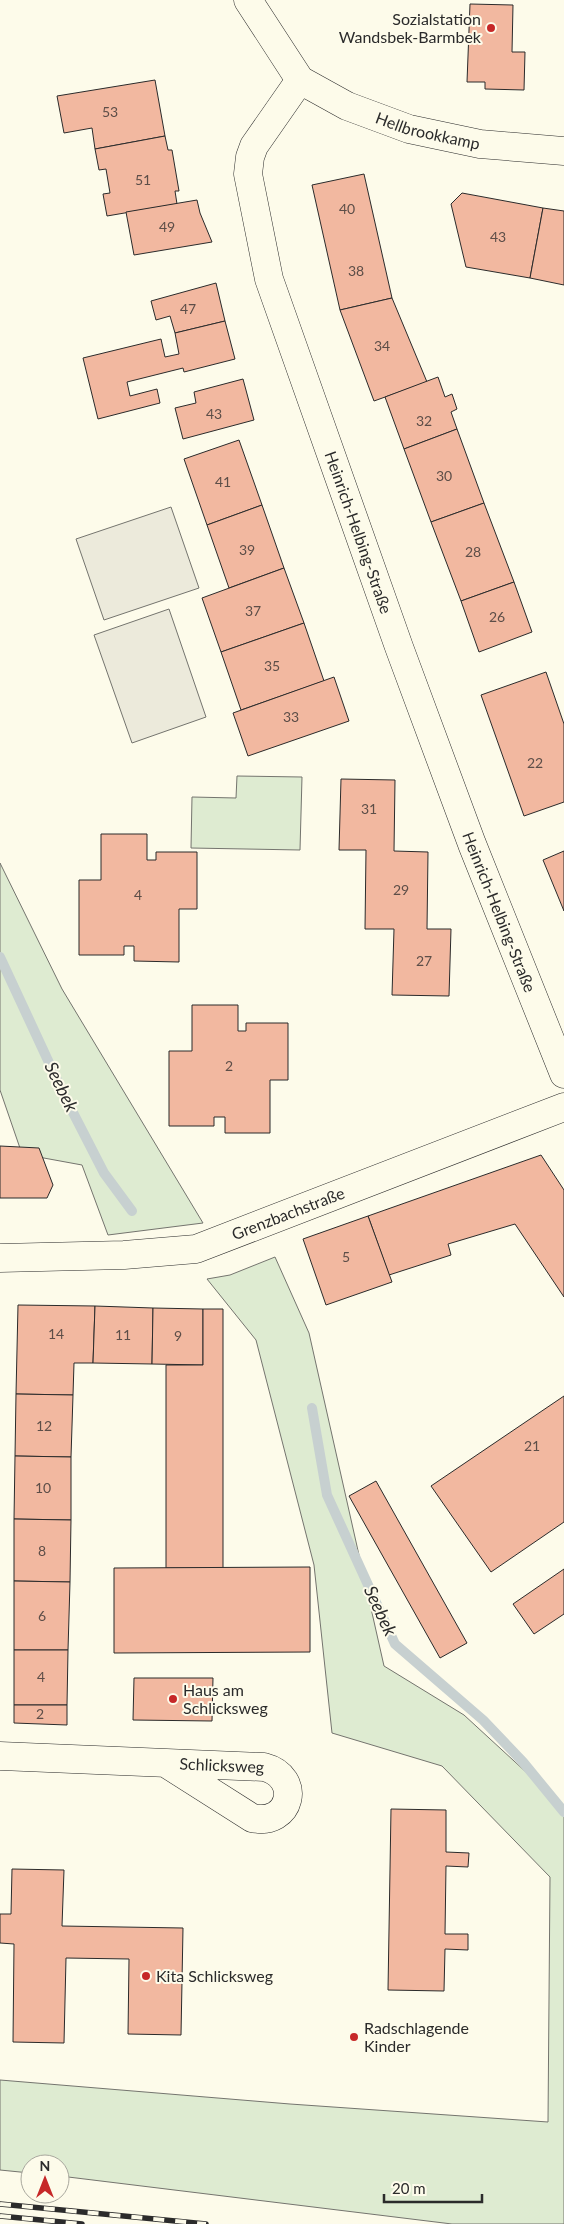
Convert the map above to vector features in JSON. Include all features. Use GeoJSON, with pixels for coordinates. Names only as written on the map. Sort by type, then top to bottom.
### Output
{"type":"FeatureCollection","features":[{"type":"Feature","properties":{"kind":"street"},"geometry":{"type":"LineString","coordinates":[[248,0],[300,80]]}},
{"type":"Feature","properties":{"kind":"street","name":"Hellbrookkamp"},"geometry":{"type":"LineString","coordinates":[[300,80],[347,106],[409,129],[480,144],[564,151]]}},
{"type":"Feature","properties":{"kind":"street","name":"Heinrich-Helbing-Straße"},"geometry":{"type":"LineString","coordinates":[[300,80],[254,146],[250,157],[248,174],[269,279],[399,647],[468,835],[564,1074]]}},
{"type":"Feature","properties":{"kind":"street","name":"Grenzbachstraße"},"geometry":{"type":"LineString","coordinates":[[0,1258],[124,1255],[196,1249],[564,1107]]}},
{"type":"Feature","properties":{"kind":"street","name":"Schlicksweg"},"geometry":{"type":"LineString","coordinates":[[0,1756],[167,1764]]}},
{"type":"Feature","properties":{"kind":"green space"},"geometry":{"type":"Polygon","coordinates":[[[237,776],[302,777],[300,850],[191,848],[192,797],[236,798],[237,776]]]}},
{"type":"Feature","properties":{"kind":"green space"},"geometry":{"type":"Polygon","coordinates":[[[0,863],[62,989],[203,1223],[108,1235],[82,1165],[22,1154],[0,1090],[0,863]]]}},
{"type":"Feature","properties":{"kind":"green space"},"geometry":{"type":"Polygon","coordinates":[[[275,1257],[309,1333],[384,1666],[464,1715],[564,1807],[564,2224],[452,2224],[70,2177],[70,2154],[20,2154],[20,2172],[0,2170],[0,2080],[290,2104],[548,2122],[550,1877],[442,1766],[332,1733],[314,1565],[256,1340],[207,1279],[230,1275],[275,1257]]]}},
{"type":"Feature","properties":{"kind":"shaded area"},"geometry":{"type":"Polygon","coordinates":[[[171,507],[199,588],[104,620],[76,539],[171,507]]]}},
{"type":"Feature","properties":{"kind":"shaded area"},"geometry":{"type":"Polygon","coordinates":[[[169,609],[206,717],[132,743],[94,635],[169,609]]]}},
{"type":"Feature","properties":{"kind":"building","name":"Sozialstation Wandsbek-Barmbek"},"geometry":{"type":"Polygon","coordinates":[[[470,4],[513,5],[512,52],[525,52],[524,90],[485,89],[485,82],[467,82],[470,4]]]}},
{"type":"Feature","properties":{"kind":"building"},"geometry":{"type":"Polygon","coordinates":[[[155,80],[165,136],[95,149],[92,128],[64,133],[57,96],[155,80]]]}},
{"type":"Feature","properties":{"kind":"building"},"geometry":{"type":"Polygon","coordinates":[[[165,136],[168,150],[172,150],[179,191],[175,191],[177,204],[107,216],[103,194],[110,193],[106,169],[99,170],[95,149],[165,136]]]}},
{"type":"Feature","properties":{"kind":"building"},"geometry":{"type":"Polygon","coordinates":[[[364,174],[392,298],[340,310],[312,185],[364,174]]]}},
{"type":"Feature","properties":{"kind":"building"},"geometry":{"type":"Polygon","coordinates":[[[462,193],[543,208],[530,278],[466,267],[451,204],[462,193]]]}},
{"type":"Feature","properties":{"kind":"building"},"geometry":{"type":"Polygon","coordinates":[[[197,200],[200,213],[212,242],[134,255],[126,212],[197,200]]]}},
{"type":"Feature","properties":{"kind":"building"},"geometry":{"type":"Polygon","coordinates":[[[543,208],[564,211],[564,285],[530,278],[543,208]]]}},
{"type":"Feature","properties":{"kind":"building"},"geometry":{"type":"Polygon","coordinates":[[[216,283],[225,321],[175,333],[170,316],[156,320],[151,301],[216,283]]]}},
{"type":"Feature","properties":{"kind":"building"},"geometry":{"type":"Polygon","coordinates":[[[392,298],[427,382],[374,401],[340,310],[392,298]]]}},
{"type":"Feature","properties":{"kind":"building"},"geometry":{"type":"Polygon","coordinates":[[[225,321],[235,359],[184,372],[183,368],[127,382],[130,396],[157,389],[160,403],[98,419],[83,358],[161,339],[165,357],[179,354],[175,333],[225,321]]]}},
{"type":"Feature","properties":{"kind":"building"},"geometry":{"type":"Polygon","coordinates":[[[438,377],[445,397],[452,394],[457,409],[451,412],[457,429],[404,449],[385,397],[438,377]]]}},
{"type":"Feature","properties":{"kind":"building"},"geometry":{"type":"Polygon","coordinates":[[[243,379],[254,420],[183,439],[175,408],[196,403],[194,392],[243,379]]]}},
{"type":"Feature","properties":{"kind":"building"},"geometry":{"type":"Polygon","coordinates":[[[457,429],[484,503],[431,522],[404,449],[457,429]]]}},
{"type":"Feature","properties":{"kind":"building"},"geometry":{"type":"Polygon","coordinates":[[[239,440],[262,505],[207,525],[184,459],[239,440]]]}},
{"type":"Feature","properties":{"kind":"building"},"geometry":{"type":"Polygon","coordinates":[[[484,503],[514,582],[461,601],[431,522],[484,503]]]}},
{"type":"Feature","properties":{"kind":"building"},"geometry":{"type":"Polygon","coordinates":[[[262,505],[284,568],[229,588],[207,525],[262,505]]]}},
{"type":"Feature","properties":{"kind":"building"},"geometry":{"type":"Polygon","coordinates":[[[284,568],[304,623],[221,652],[202,598],[284,568]]]}},
{"type":"Feature","properties":{"kind":"building"},"geometry":{"type":"Polygon","coordinates":[[[514,582],[532,632],[479,652],[461,601],[514,582]]]}},
{"type":"Feature","properties":{"kind":"building"},"geometry":{"type":"Polygon","coordinates":[[[304,623],[324,681],[241,710],[221,652],[304,623]]]}},
{"type":"Feature","properties":{"kind":"building"},"geometry":{"type":"Polygon","coordinates":[[[546,672],[564,724],[564,802],[524,816],[481,695],[546,672]]]}},
{"type":"Feature","properties":{"kind":"building"},"geometry":{"type":"Polygon","coordinates":[[[334,677],[349,721],[248,756],[233,713],[334,677]]]}},
{"type":"Feature","properties":{"kind":"building"},"geometry":{"type":"Polygon","coordinates":[[[341,779],[395,780],[394,851],[428,852],[427,929],[451,929],[449,996],[392,995],[394,929],[365,929],[366,850],[339,850],[341,779]]]}},
{"type":"Feature","properties":{"kind":"building"},"geometry":{"type":"Polygon","coordinates":[[[101,834],[147,834],[147,860],[156,860],[156,852],[197,852],[197,909],[179,909],[179,962],[134,961],[134,946],[124,946],[124,955],[79,955],[79,880],[101,880],[101,834]]]}},
{"type":"Feature","properties":{"kind":"building"},"geometry":{"type":"Polygon","coordinates":[[[564,851],[564,911],[543,860],[564,851]]]}},
{"type":"Feature","properties":{"kind":"building"},"geometry":{"type":"Polygon","coordinates":[[[192,1005],[238,1005],[238,1031],[246,1031],[246,1023],[288,1023],[288,1080],[270,1080],[270,1133],[225,1133],[225,1117],[214,1117],[214,1126],[169,1126],[169,1051],[192,1051],[192,1005]]]}},
{"type":"Feature","properties":{"kind":"building"},"geometry":{"type":"Polygon","coordinates":[[[0,1146],[39,1148],[53,1185],[47,1198],[0,1198],[0,1146]]]}},
{"type":"Feature","properties":{"kind":"building"},"geometry":{"type":"Polygon","coordinates":[[[541,1155],[564,1190],[564,1297],[515,1224],[448,1244],[451,1255],[389,1275],[368,1216],[541,1155]]]}},
{"type":"Feature","properties":{"kind":"building"},"geometry":{"type":"Polygon","coordinates":[[[368,1216],[392,1282],[326,1305],[303,1239],[368,1216]]]}},
{"type":"Feature","properties":{"kind":"building"},"geometry":{"type":"Polygon","coordinates":[[[18,1305],[95,1306],[93,1363],[74,1363],[73,1395],[16,1394],[18,1305]]]}},
{"type":"Feature","properties":{"kind":"building"},"geometry":{"type":"Polygon","coordinates":[[[95,1306],[153,1308],[152,1364],[93,1363],[95,1306]]]}},
{"type":"Feature","properties":{"kind":"building"},"geometry":{"type":"Polygon","coordinates":[[[153,1308],[203,1309],[203,1365],[152,1364],[153,1308]]]}},
{"type":"Feature","properties":{"kind":"building"},"geometry":{"type":"Polygon","coordinates":[[[203,1309],[223,1309],[223,1568],[166,1568],[166,1365],[203,1365],[203,1309]]]}},
{"type":"Feature","properties":{"kind":"building"},"geometry":{"type":"Polygon","coordinates":[[[16,1394],[73,1395],[71,1457],[15,1456],[16,1394]]]}},
{"type":"Feature","properties":{"kind":"building"},"geometry":{"type":"Polygon","coordinates":[[[564,1396],[564,1522],[491,1572],[431,1486],[564,1396]]]}},
{"type":"Feature","properties":{"kind":"building"},"geometry":{"type":"Polygon","coordinates":[[[15,1456],[71,1457],[71,1520],[14,1519],[15,1456]]]}},
{"type":"Feature","properties":{"kind":"building"},"geometry":{"type":"Polygon","coordinates":[[[376,1481],[467,1643],[440,1658],[349,1496],[376,1481]]]}},
{"type":"Feature","properties":{"kind":"building"},"geometry":{"type":"Polygon","coordinates":[[[14,1519],[71,1520],[70,1582],[14,1581],[14,1519]]]}},
{"type":"Feature","properties":{"kind":"building"},"geometry":{"type":"Polygon","coordinates":[[[310,1567],[310,1652],[114,1653],[114,1568],[310,1567]]]}},
{"type":"Feature","properties":{"kind":"building"},"geometry":{"type":"Polygon","coordinates":[[[564,1569],[564,1614],[534,1634],[513,1604],[564,1569]]]}},
{"type":"Feature","properties":{"kind":"building"},"geometry":{"type":"Polygon","coordinates":[[[14,1581],[70,1582],[68,1650],[14,1650],[14,1581]]]}},
{"type":"Feature","properties":{"kind":"building"},"geometry":{"type":"Polygon","coordinates":[[[14,1650],[68,1650],[67,1705],[14,1705],[14,1650]]]}},
{"type":"Feature","properties":{"kind":"building","name":"Haus am Schlicksweg"},"geometry":{"type":"Polygon","coordinates":[[[134,1678],[213,1678],[212,1721],[133,1720],[134,1678]]]}},
{"type":"Feature","properties":{"kind":"building"},"geometry":{"type":"Polygon","coordinates":[[[14,1705],[67,1705],[67,1725],[14,1723],[14,1705]]]}},
{"type":"Feature","properties":{"kind":"building"},"geometry":{"type":"Polygon","coordinates":[[[391,1809],[446,1810],[446,1852],[469,1853],[468,1867],[446,1866],[445,1934],[468,1934],[468,1950],[445,1949],[444,1991],[388,1990],[391,1809]]]}},
{"type":"Feature","properties":{"kind":"building"},"geometry":{"type":"Polygon","coordinates":[[[12,1869],[64,1870],[62,1926],[183,1928],[181,2035],[128,2034],[129,1959],[66,1958],[64,2043],[13,2042],[14,1944],[0,1943],[0,1914],[11,1914],[12,1869]]]}},
{"type":"Feature","properties":{"kind":"waterway","name":"Seebek"},"geometry":{"type":"LineString","coordinates":[[0,957],[64,1095],[104,1173],[132,1211]]}},
{"type":"Feature","properties":{"kind":"waterway","name":"Seebek"},"geometry":{"type":"LineString","coordinates":[[312,1408],[327,1495],[395,1644],[483,1720],[523,1762],[564,1812]]}},
{"type":"Feature","properties":{"kind":"railway"},"geometry":{"type":"LineString","coordinates":[[0,2204],[206,2224]]}},
{"type":"Feature","properties":{"kind":"railway"},"geometry":{"type":"LineString","coordinates":[[0,2216],[82,2224]]}},
{"type":"Feature","properties":{"kind":"place","name":"Sozialstation Wandsbek-Barmbek"},"geometry":{"type":"Point","coordinates":[491,28]}},
{"type":"Feature","properties":{"kind":"place","name":"Haus am Schlicksweg"},"geometry":{"type":"Point","coordinates":[173,1699]}},
{"type":"Feature","properties":{"kind":"place","name":"Kita Schlicksweg"},"geometry":{"type":"Point","coordinates":[146,1976]}},
{"type":"Feature","properties":{"kind":"place","name":"Radschlagende Kinder"},"geometry":{"type":"Point","coordinates":[354,2037]}}]}
